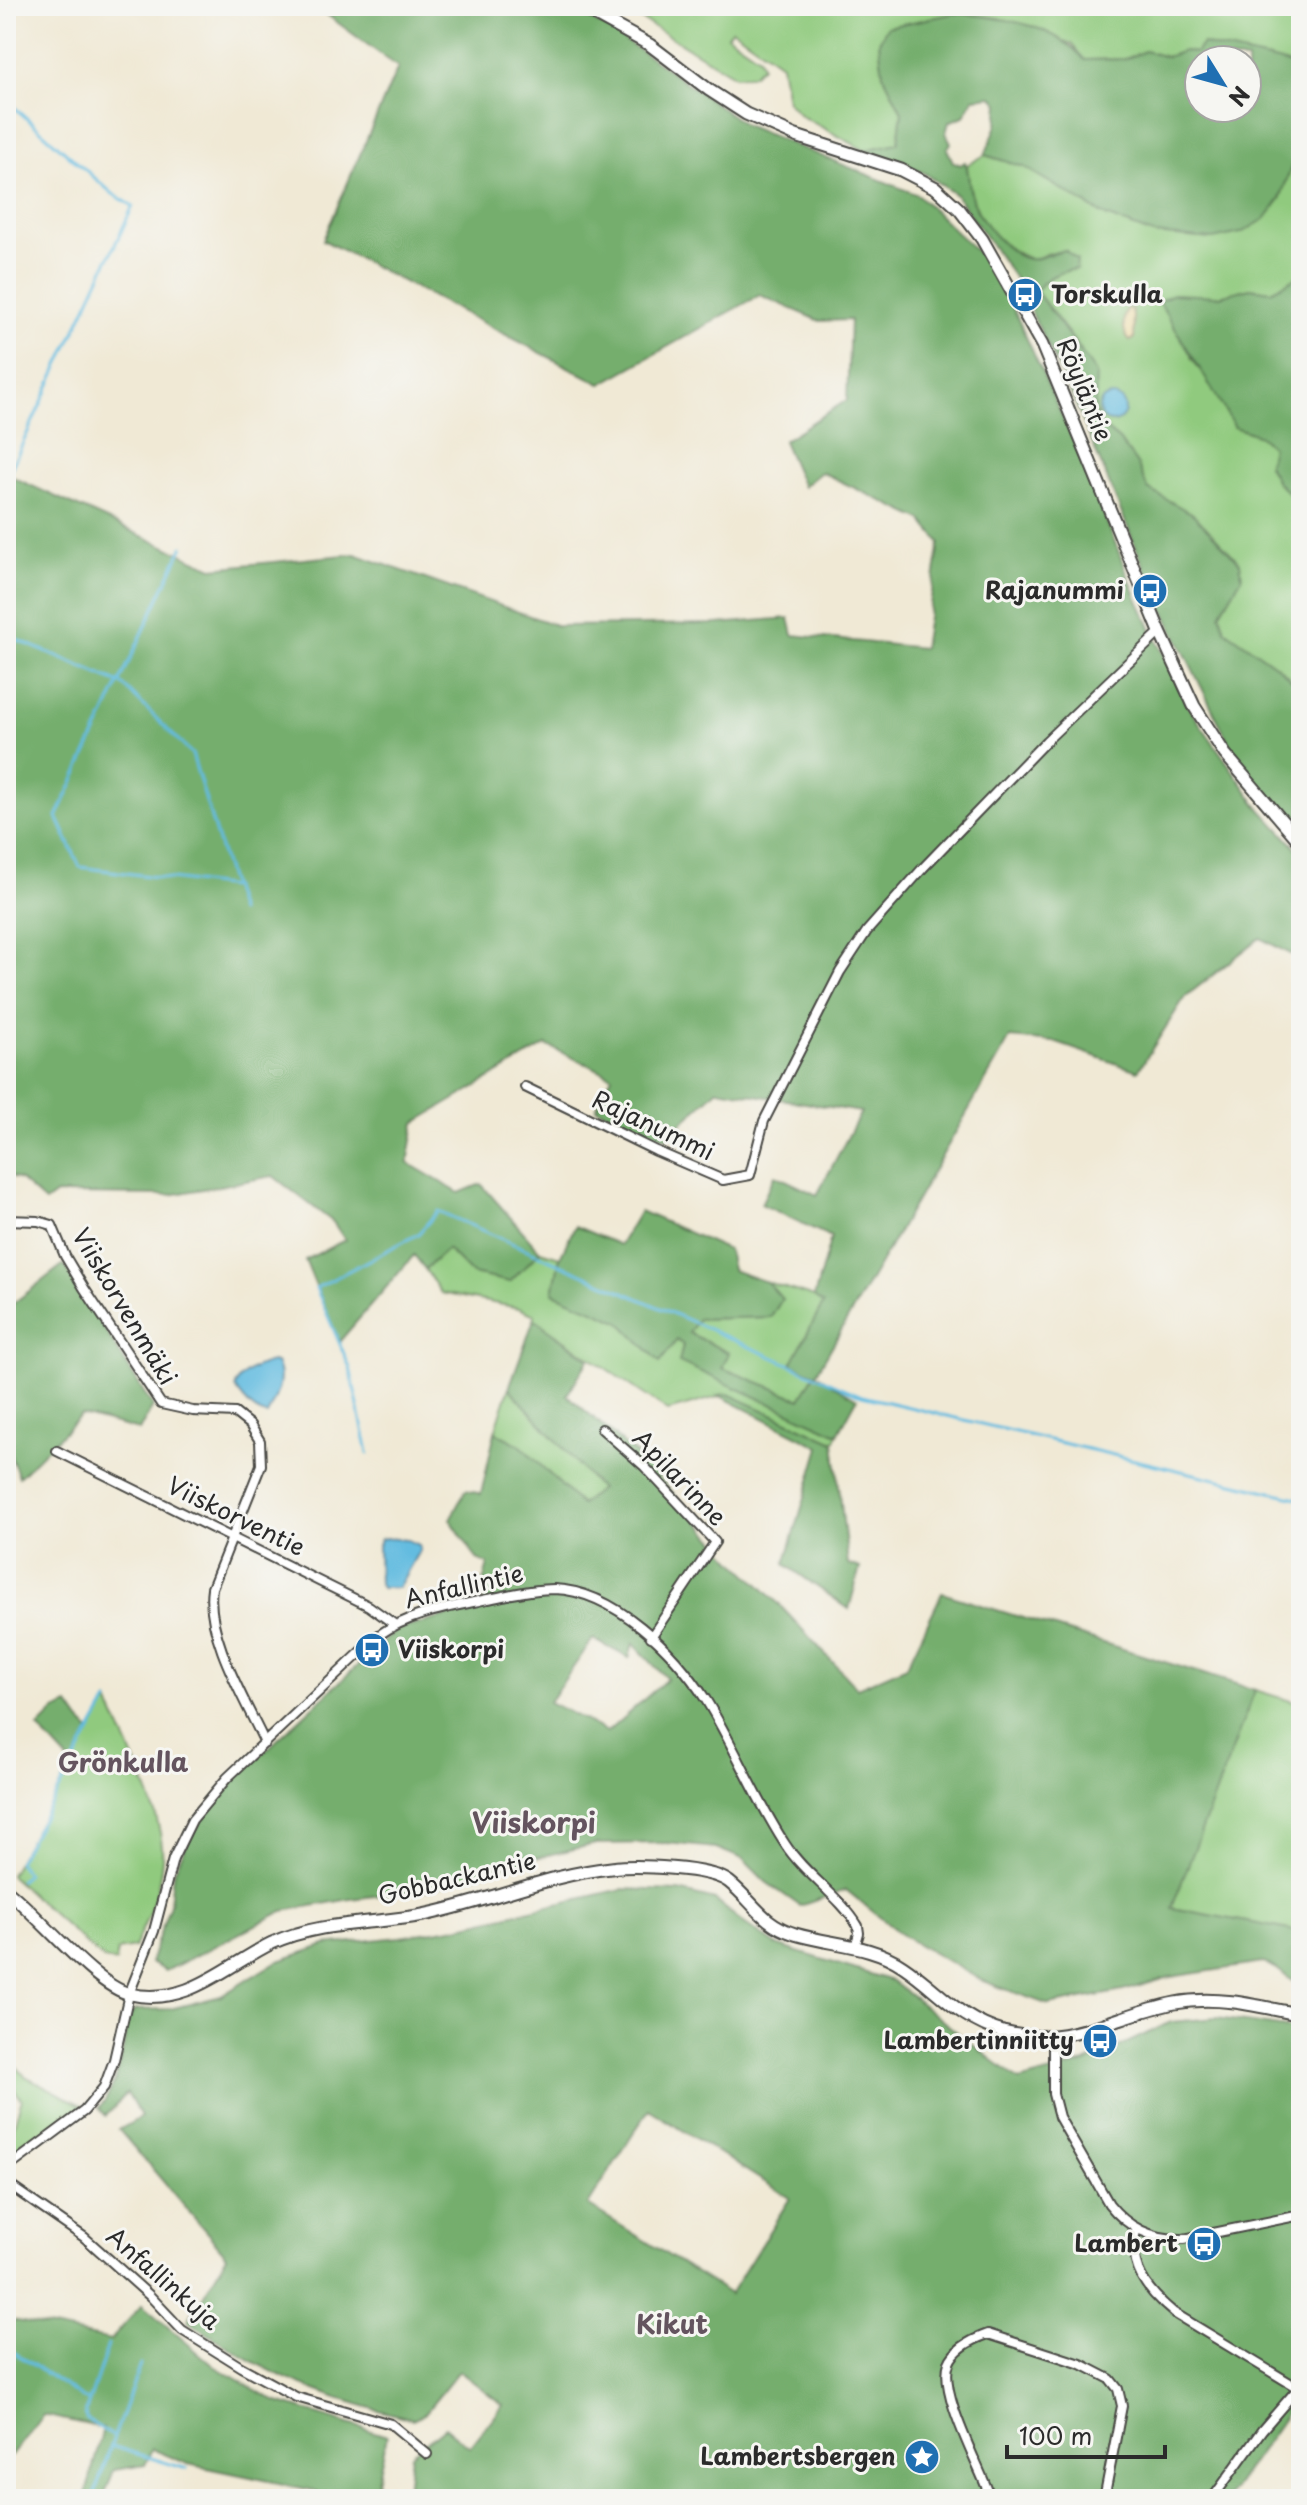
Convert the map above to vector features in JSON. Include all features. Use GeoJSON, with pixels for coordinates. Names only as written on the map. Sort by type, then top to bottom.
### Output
{"type":"FeatureCollection","features":[{"type":"Feature","properties":{"kind":"street","name":"Röyläntie"},"geometry":{"type":"LineString","coordinates":[[579,6],[650,45],[746,114],[796,136],[901,170],[936,188],[959,209],[982,239],[1042,345],[1160,632],[1194,706],[1225,754],[1301,843]]}},
{"type":"Feature","properties":{"kind":"street","name":"Rajanummi"},"geometry":{"type":"LineString","coordinates":[[525,1087],[723,1180],[750,1175],[764,1121],[840,972],[867,931],[923,868],[1046,741],[1160,632]]}},
{"type":"Feature","properties":{"kind":"street","name":"Viiskorvenmäki"},"geometry":{"type":"LineString","coordinates":[[6,1220],[38,1221],[52,1225],[65,1256],[84,1288],[161,1404],[193,1411],[235,1413],[243,1417],[256,1432],[260,1441],[261,1465],[212,1588],[211,1614],[237,1684],[265,1743]]}},
{"type":"Feature","properties":{"kind":"street","name":"Apilarinne"},"geometry":{"type":"LineString","coordinates":[[602,1429],[644,1466],[715,1542],[651,1637]]}},
{"type":"Feature","properties":{"kind":"street","name":"Viiskorventie"},"geometry":{"type":"LineString","coordinates":[[57,1451],[369,1606],[394,1624]]}},
{"type":"Feature","properties":{"kind":"street","name":"Anfallintie"},"geometry":{"type":"LineString","coordinates":[[6,2169],[96,2099],[112,2067],[129,1994],[154,1931],[180,1841],[212,1795],[379,1635],[394,1624],[414,1617],[527,1591],[554,1589],[584,1595],[629,1617],[684,1671],[704,1697],[756,1797],[788,1849],[855,1920],[859,1933],[855,1947]]}},
{"type":"Feature","properties":{"kind":"street","name":"Gobbackantie"},"geometry":{"type":"LineString","coordinates":[[6,1890],[107,1984],[129,1994],[171,1996],[196,1989],[252,1953],[281,1939],[314,1929],[419,1916],[537,1882],[635,1866],[717,1875],[732,1884],[754,1909],[775,1925],[795,1934],[874,1952],[905,1967],[952,2007],[974,2021],[1009,2033],[1053,2037],[1089,2031],[1157,2007],[1197,2000],[1229,2000],[1301,2015]]}},
{"type":"Feature","properties":{"kind":"street"},"geometry":{"type":"LineString","coordinates":[[1053,2037],[1053,2094],[1059,2117],[1109,2204],[1136,2230],[1168,2239],[1184,2239],[1301,2215]]}},
{"type":"Feature","properties":{"kind":"street","name":"Anfallinkuja"},"geometry":{"type":"LineString","coordinates":[[6,2183],[84,2237],[150,2296],[182,2330],[296,2397],[391,2424],[427,2454]]}},
{"type":"Feature","properties":{"kind":"street"},"geometry":{"type":"LineString","coordinates":[[1136,2230],[1133,2254],[1147,2287],[1159,2301],[1299,2387],[1262,2430],[1212,2499]]}},
{"type":"Feature","properties":{"kind":"street"},"geometry":{"type":"LineString","coordinates":[[991,2499],[951,2404],[946,2377],[949,2361],[960,2349],[988,2334],[1081,2364],[1110,2379],[1118,2389],[1122,2406],[1104,2499]]}},
{"type":"Feature","properties":{"kind":"green space"},"geometry":{"type":"Polygon","coordinates":[[[315,6],[566,6],[659,63],[745,125],[918,195],[979,254],[1012,306],[1083,462],[1137,598],[1189,708],[1257,805],[1301,853],[1301,962],[1260,938],[1185,997],[1138,1071],[1054,1042],[1010,1038],[816,1374],[857,1399],[838,1434],[679,1362],[683,1345],[677,1340],[660,1362],[619,1321],[553,1293],[560,1257],[575,1226],[620,1245],[640,1211],[728,1250],[732,1270],[767,1282],[782,1299],[771,1317],[698,1319],[689,1333],[729,1353],[722,1368],[800,1399],[815,1374],[791,1364],[823,1304],[814,1297],[831,1237],[761,1204],[775,1175],[817,1195],[861,1112],[718,1089],[666,1138],[596,1108],[612,1076],[546,1045],[415,1123],[408,1163],[459,1193],[481,1184],[540,1251],[510,1282],[472,1274],[447,1249],[425,1269],[414,1255],[339,1342],[305,1260],[345,1240],[333,1222],[273,1176],[170,1195],[56,1194],[45,1202],[20,1180],[6,1174],[6,474],[212,568],[355,554],[558,626],[717,624],[789,618],[793,635],[923,648],[940,542],[922,520],[821,472],[803,487],[783,441],[847,400],[850,320],[820,321],[760,295],[601,384],[323,240],[398,67],[315,6]]]}},
{"type":"Feature","properties":{"kind":"green space"},"geometry":{"type":"Polygon","coordinates":[[[619,6],[1281,6],[1301,23],[1301,62],[1294,66],[1263,58],[1263,44],[1183,44],[1183,51],[1166,57],[1145,51],[1125,59],[1084,60],[1072,44],[1000,18],[957,13],[887,28],[879,42],[883,74],[902,112],[898,143],[864,150],[801,116],[787,101],[781,64],[732,29],[727,35],[759,57],[762,66],[753,75],[735,76],[619,6]]]}},
{"type":"Feature","properties":{"kind":"green space"},"geometry":{"type":"Polygon","coordinates":[[[957,13],[1009,20],[1043,30],[1085,60],[1125,59],[1145,51],[1166,57],[1183,51],[1183,124],[1263,124],[1263,58],[1294,66],[1301,62],[1301,139],[1280,199],[1265,219],[1241,233],[1213,239],[1153,234],[1106,216],[1024,167],[985,155],[997,125],[999,104],[993,96],[974,98],[964,116],[949,122],[946,133],[951,143],[947,149],[953,162],[960,165],[965,162],[975,207],[1006,246],[1025,258],[1034,259],[1065,250],[1077,260],[1076,269],[1054,276],[1036,291],[1096,373],[1095,411],[1102,426],[1119,440],[1137,464],[1148,489],[1194,515],[1240,563],[1242,577],[1220,614],[1225,630],[1278,667],[1301,689],[1301,833],[1238,761],[1157,597],[1071,393],[1014,277],[956,195],[924,173],[864,150],[898,143],[902,112],[883,74],[879,42],[887,27],[957,13]]]}},
{"type":"Feature","properties":{"kind":"green space"},"geometry":{"type":"Polygon","coordinates":[[[1301,139],[1301,275],[1271,291],[1250,288],[1220,296],[1199,296],[1191,357],[1234,427],[1260,436],[1272,447],[1268,465],[1277,482],[1301,505],[1301,689],[1278,667],[1225,630],[1220,614],[1241,578],[1240,563],[1194,515],[1148,489],[1137,464],[1119,440],[1102,426],[1095,411],[1081,350],[1036,291],[1054,276],[1076,269],[1049,253],[1032,260],[1004,244],[984,223],[977,210],[967,165],[985,155],[1024,167],[1106,216],[1153,234],[1213,239],[1280,199],[1301,139]]]}},
{"type":"Feature","properties":{"kind":"green space"},"geometry":{"type":"Polygon","coordinates":[[[1301,275],[1301,505],[1277,482],[1268,465],[1272,447],[1260,436],[1234,427],[1159,301],[1173,294],[1220,296],[1250,288],[1271,291],[1301,275]]]}},
{"type":"Feature","properties":{"kind":"green space"},"geometry":{"type":"Polygon","coordinates":[[[447,1249],[472,1274],[510,1282],[540,1251],[560,1257],[553,1293],[619,1321],[660,1362],[676,1340],[683,1344],[680,1362],[838,1434],[834,1442],[728,1394],[668,1411],[534,1319],[535,1315],[519,1308],[441,1293],[425,1269],[447,1249]]]}},
{"type":"Feature","properties":{"kind":"green space"},"geometry":{"type":"Polygon","coordinates":[[[64,1264],[153,1407],[139,1430],[81,1415],[19,1477],[6,1445],[6,1309],[64,1264]]]}},
{"type":"Feature","properties":{"kind":"green space"},"geometry":{"type":"Polygon","coordinates":[[[767,1282],[814,1297],[823,1304],[792,1363],[815,1374],[800,1399],[722,1368],[689,1333],[697,1319],[771,1317],[782,1299],[767,1282]]]}},
{"type":"Feature","properties":{"kind":"green space"},"geometry":{"type":"Polygon","coordinates":[[[534,1319],[589,1359],[567,1395],[646,1463],[731,1558],[857,1688],[907,1666],[942,1593],[1255,1690],[1172,1908],[1301,1932],[1301,1986],[1263,1963],[1170,1977],[1123,1991],[1049,2005],[983,1981],[903,1936],[846,1890],[800,1906],[766,1882],[743,1859],[716,1848],[667,1843],[596,1844],[513,1863],[430,1889],[283,1911],[166,1971],[150,1963],[170,1904],[173,1874],[181,1856],[192,1833],[234,1780],[396,1630],[485,1606],[482,1586],[488,1564],[477,1559],[450,1519],[466,1490],[481,1494],[495,1432],[520,1445],[581,1505],[600,1489],[509,1388],[534,1319]],[[593,1639],[549,1702],[607,1732],[667,1679],[633,1643],[629,1658],[593,1639]]]}},
{"type":"Feature","properties":{"kind":"green space"},"geometry":{"type":"Polygon","coordinates":[[[509,1388],[601,1489],[581,1505],[520,1445],[495,1432],[509,1388]]]}},
{"type":"Feature","properties":{"kind":"green space"},"geometry":{"type":"Polygon","coordinates":[[[728,1394],[834,1442],[848,1564],[860,1568],[849,1609],[785,1564],[820,1447],[718,1395],[728,1394]]]}},
{"type":"Feature","properties":{"kind":"green space"},"geometry":{"type":"Polygon","coordinates":[[[1255,1690],[1301,1704],[1301,1932],[1171,1908],[1255,1690]]]}},
{"type":"Feature","properties":{"kind":"green space"},"geometry":{"type":"Polygon","coordinates":[[[108,1701],[143,1780],[162,1842],[161,1871],[148,1915],[134,1947],[118,1950],[116,1962],[104,1960],[10,1875],[108,1701]]]}},
{"type":"Feature","properties":{"kind":"green space"},"geometry":{"type":"Polygon","coordinates":[[[69,1705],[91,1732],[72,1765],[38,1728],[55,1711],[69,1705]]]}},
{"type":"Feature","properties":{"kind":"green space"},"geometry":{"type":"Polygon","coordinates":[[[622,1889],[679,1891],[715,1900],[776,1945],[892,1981],[1019,2081],[1085,2063],[1171,2022],[1217,2018],[1301,2030],[1301,2392],[1227,2499],[406,2499],[411,2454],[445,2427],[470,2447],[503,2405],[459,2371],[426,2412],[413,2419],[377,2410],[301,2385],[267,2369],[188,2321],[227,2256],[119,2130],[141,2117],[127,2093],[106,2116],[99,2108],[117,2076],[128,2016],[136,2010],[170,2009],[221,1996],[276,1962],[325,1945],[457,1927],[622,1889]],[[649,2109],[588,2205],[730,2294],[790,2198],[649,2109]]]}},
{"type":"Feature","properties":{"kind":"green space"},"geometry":{"type":"Polygon","coordinates":[[[6,2055],[25,2076],[83,2106],[40,2136],[29,2139],[12,2156],[6,2157],[22,2099],[6,2080],[6,2055]]]}},
{"type":"Feature","properties":{"kind":"green space"},"geometry":{"type":"Polygon","coordinates":[[[142,2305],[214,2366],[275,2401],[387,2436],[373,2499],[316,2499],[317,2491],[188,2464],[152,2449],[145,2465],[114,2470],[103,2499],[44,2499],[47,2494],[85,2498],[103,2428],[43,2415],[11,2456],[6,2455],[6,2325],[13,2320],[111,2340],[142,2305]]]}},
{"type":"Feature","properties":{"kind":"sand"},"geometry":{"type":"Polygon","coordinates":[[[1128,308],[1132,310],[1134,329],[1134,339],[1130,341],[1124,324],[1128,308]]]}},
{"type":"Feature","properties":{"kind":"water"},"geometry":{"type":"Polygon","coordinates":[[[1112,396],[1121,400],[1125,409],[1121,418],[1112,422],[1103,418],[1099,409],[1103,400],[1112,396]]]}},
{"type":"Feature","properties":{"kind":"water"},"geometry":{"type":"Polygon","coordinates":[[[271,1362],[276,1363],[279,1369],[280,1382],[267,1415],[253,1408],[235,1388],[244,1374],[271,1362]]]}},
{"type":"Feature","properties":{"kind":"water"},"geometry":{"type":"Polygon","coordinates":[[[381,1539],[408,1540],[419,1545],[420,1549],[398,1588],[381,1588],[379,1584],[378,1545],[381,1539]]]}},
{"type":"Feature","properties":{"kind":"waterway"},"geometry":{"type":"LineString","coordinates":[[6,100],[113,194],[133,206],[6,479]]}},
{"type":"Feature","properties":{"kind":"waterway"},"geometry":{"type":"LineString","coordinates":[[183,546],[57,817],[80,867],[232,887]]}},
{"type":"Feature","properties":{"kind":"waterway"},"geometry":{"type":"LineString","coordinates":[[6,635],[122,684],[192,754],[239,912]]}},
{"type":"Feature","properties":{"kind":"waterway"},"geometry":{"type":"LineString","coordinates":[[368,1453],[350,1368],[316,1288],[418,1234],[438,1211],[862,1396],[1301,1499]]}},
{"type":"Feature","properties":{"kind":"waterway"},"geometry":{"type":"LineString","coordinates":[[20,1880],[27,1874],[18,1862],[108,1701]]}},
{"type":"Feature","properties":{"kind":"waterway"},"geometry":{"type":"LineString","coordinates":[[89,2402],[108,2345]]}},
{"type":"Feature","properties":{"kind":"waterway"},"geometry":{"type":"LineString","coordinates":[[6,2347],[89,2402],[86,2419],[114,2437],[93,2499]]}},
{"type":"Feature","properties":{"kind":"waterway"},"geometry":{"type":"LineString","coordinates":[[114,2437],[140,2365]]}},
{"type":"Feature","properties":{"kind":"waterway"},"geometry":{"type":"LineString","coordinates":[[111,2446],[187,2469]]}},
{"type":"Feature","properties":{"kind":"place","name":"Torskulla"},"geometry":{"type":"Point","coordinates":[1025,295]}},
{"type":"Feature","properties":{"kind":"place","name":"Rajanummi"},"geometry":{"type":"Point","coordinates":[1150,591]}},
{"type":"Feature","properties":{"kind":"place","name":"Viiskorpi"},"geometry":{"type":"Point","coordinates":[372,1650]}},
{"type":"Feature","properties":{"kind":"place","name":"Lambertinniitty"},"geometry":{"type":"Point","coordinates":[1100,2041]}},
{"type":"Feature","properties":{"kind":"place","name":"Lambert"},"geometry":{"type":"Point","coordinates":[1204,2244]}},
{"type":"Feature","properties":{"kind":"place","name":"Lambertsbergen"},"geometry":{"type":"Point","coordinates":[922,2457]}},
{"type":"Feature","properties":{"kind":"district","name":"Grönkulla"},"geometry":{"type":"Point","coordinates":[123,1763]}},
{"type":"Feature","properties":{"kind":"district","name":"Viiskorpi"},"geometry":{"type":"Point","coordinates":[534,1823]}},
{"type":"Feature","properties":{"kind":"district","name":"Kikut"},"geometry":{"type":"Point","coordinates":[672,2325]}}]}
